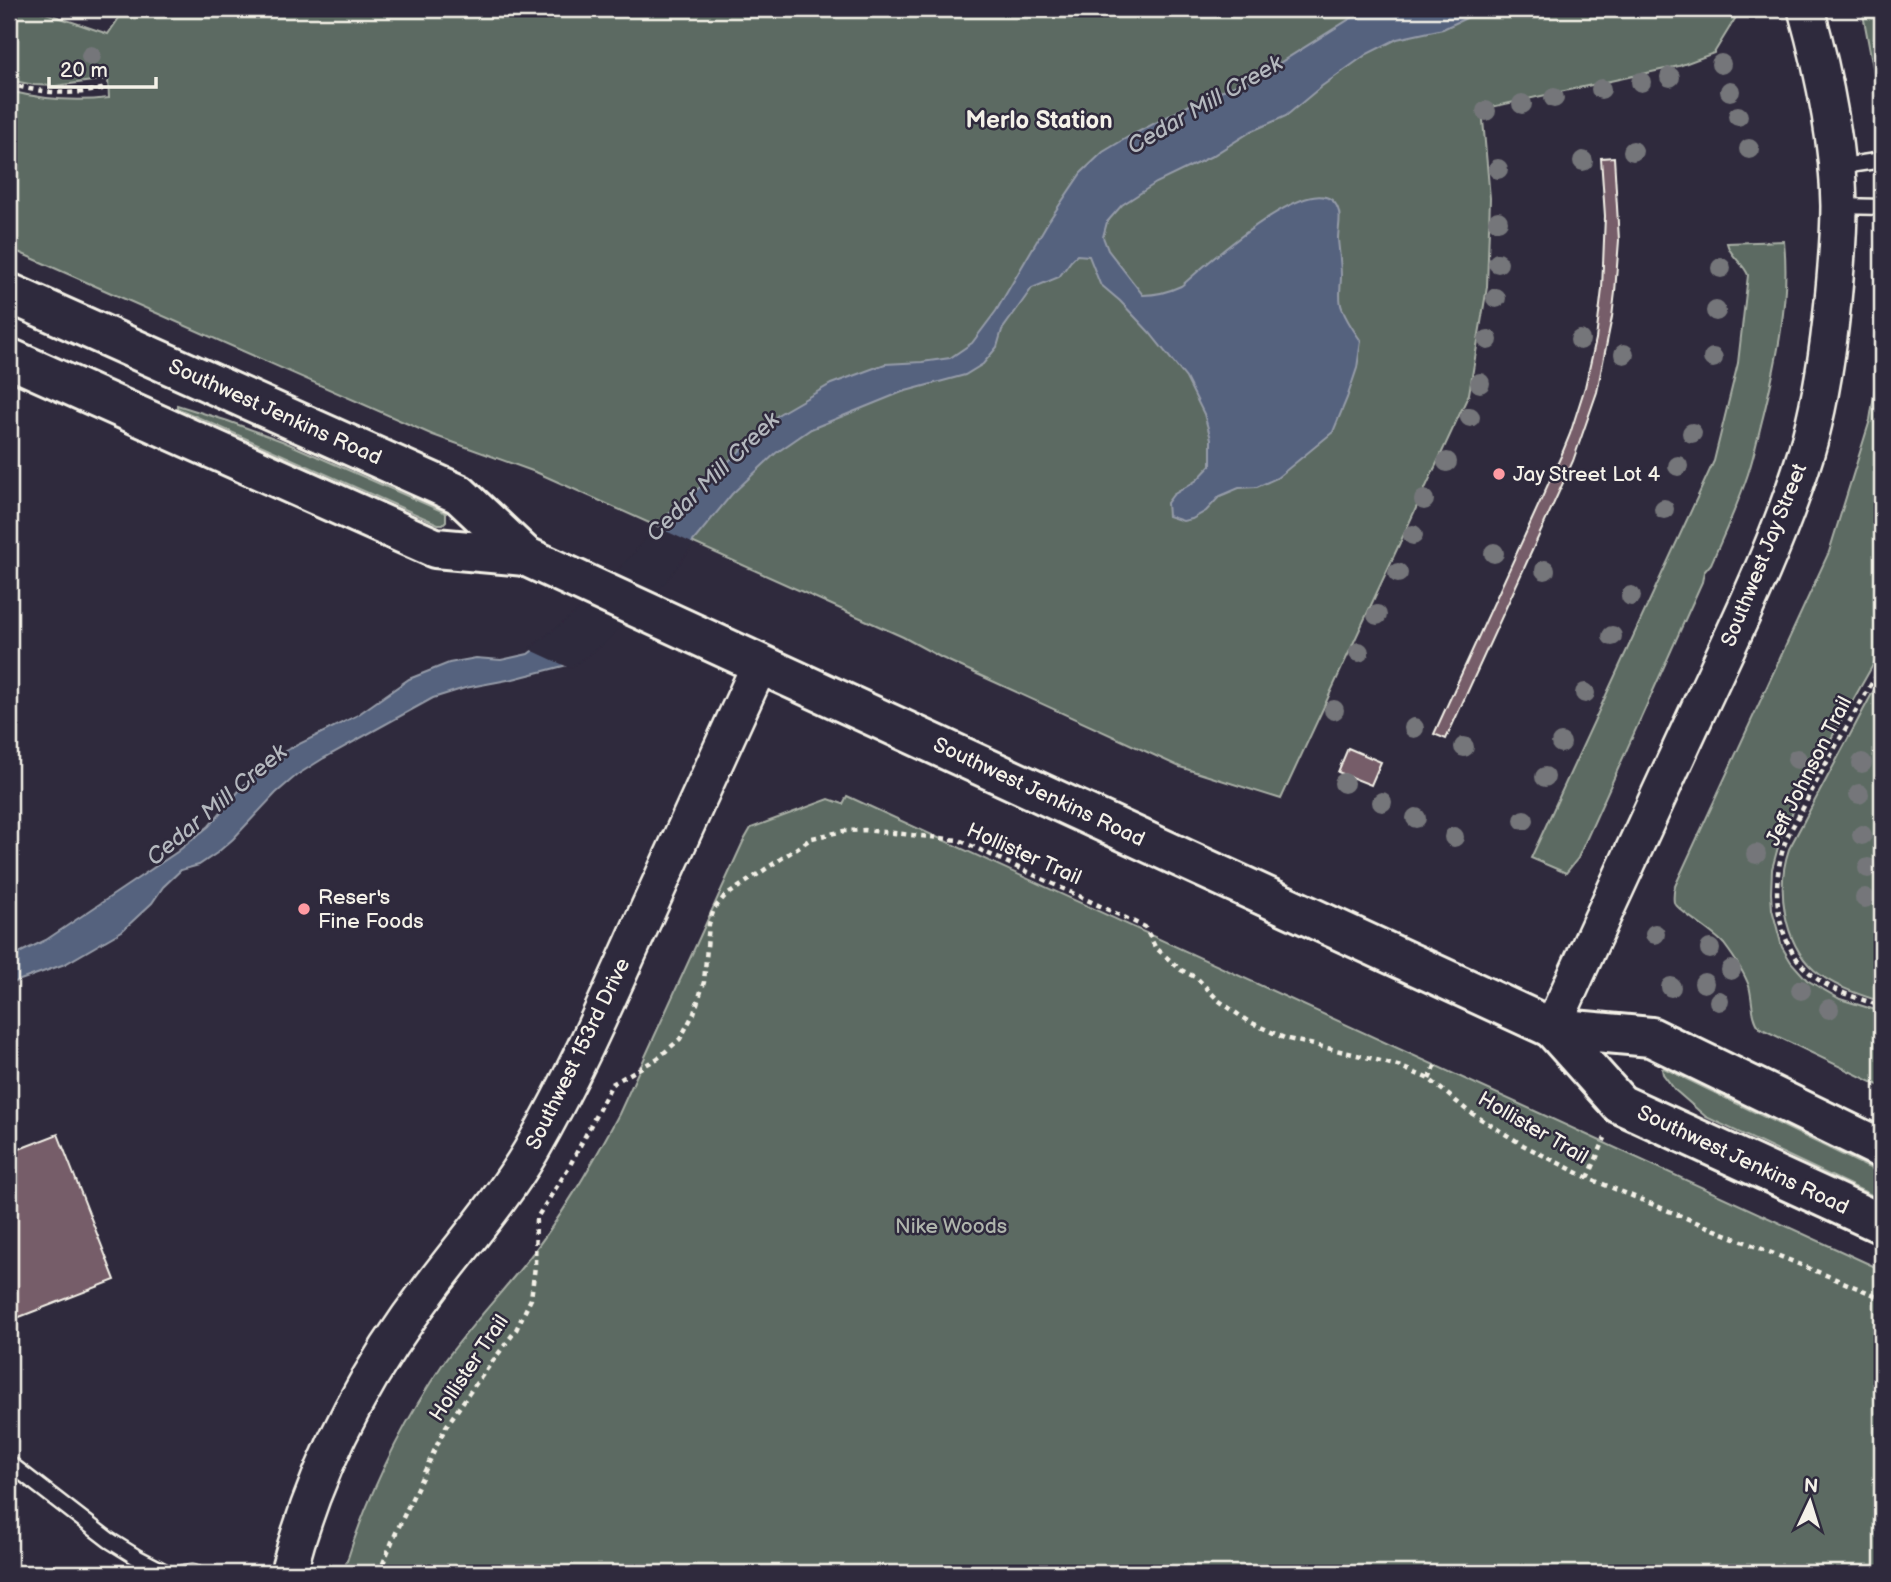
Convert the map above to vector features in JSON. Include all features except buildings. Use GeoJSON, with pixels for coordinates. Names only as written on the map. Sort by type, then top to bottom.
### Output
{"type":"FeatureCollection","features":[{"type":"Feature","properties":{"kind":"main road","name":"Southwest Jenkins Road"},"geometry":{"type":"LineString","coordinates":[[9,293],[460,494],[525,556],[1552,1028],[1651,1037],[1882,1149]]}},
{"type":"Feature","properties":{"kind":"main road","name":"Southwest Jenkins Road"},"geometry":{"type":"LineString","coordinates":[[9,358],[435,548],[525,556]]}},
{"type":"Feature","properties":{"kind":"main road","name":"Southwest Jenkins Road"},"geometry":{"type":"LineString","coordinates":[[1552,1028],[1620,1104],[1882,1224]]}},
{"type":"Feature","properties":{"kind":"street","name":"Southwest Jay Street"},"geometry":{"type":"LineString","coordinates":[[1552,1028],[1755,587],[1790,502],[1820,399],[1835,282],[1839,206],[1836,166],[1819,59],[1806,9]]}},
{"type":"Feature","properties":{"kind":"street","name":"Southwest 153rd Drive"},"geometry":{"type":"LineString","coordinates":[[288,1573],[308,1505],[333,1445],[361,1392],[430,1288],[505,1192],[566,1087],[760,664]]}},
{"type":"Feature","properties":{"kind":"lane"},"geometry":{"type":"LineString","coordinates":[[1836,166],[1882,160]]}},
{"type":"Feature","properties":{"kind":"lane"},"geometry":{"type":"LineString","coordinates":[[1839,206],[1882,207]]}},
{"type":"Feature","properties":{"kind":"lane"},"geometry":{"type":"LineString","coordinates":[[9,1463],[109,1540],[167,1573]]}},
{"type":"Feature","properties":{"kind":"lane"},"geometry":{"type":"LineString","coordinates":[[184,1573],[196,1573]]}},
{"type":"Feature","properties":{"kind":"path"},"geometry":{"type":"LineString","coordinates":[[9,84],[25,89],[65,93],[86,93],[106,88]]}},
{"type":"Feature","properties":{"kind":"path","name":"Jeff Johnson Trail"},"geometry":{"type":"LineString","coordinates":[[1882,666],[1815,782],[1784,846],[1778,870],[1779,915],[1793,952],[1809,972],[1832,988],[1882,1006]]}},
{"type":"Feature","properties":{"kind":"path","name":"Hollister Trail"},"geometry":{"type":"LineString","coordinates":[[379,1573],[445,1428],[516,1331],[531,1299],[536,1219],[568,1169],[612,1084],[658,1058],[680,1039],[694,1013],[704,982],[709,924],[714,909],[723,897],[812,838],[844,831],[866,830],[959,840],[1145,927],[1155,947],[1181,970],[1197,978],[1218,1000],[1265,1030],[1284,1038],[1381,1061],[1429,1079],[1468,1111],[1523,1146],[1588,1178],[1882,1297]]}},
{"type":"Feature","properties":{"kind":"path"},"geometry":{"type":"LineString","coordinates":[[1429,1079],[1437,1062]]}},
{"type":"Feature","properties":{"kind":"path"},"geometry":{"type":"LineString","coordinates":[[1588,1178],[1605,1138]]}},
{"type":"Feature","properties":{"kind":"green space"},"geometry":{"type":"Polygon","coordinates":[[[9,9],[34,9],[108,34],[125,9],[1741,9],[1714,53],[1679,66],[1482,109],[1490,198],[1487,287],[1469,394],[1281,799],[1180,767],[942,658],[903,637],[538,473],[433,435],[9,248],[9,91],[59,99],[109,98],[108,79],[55,86],[9,80],[9,9]]]}},
{"type":"Feature","properties":{"kind":"green space"},"geometry":{"type":"Polygon","coordinates":[[[1862,9],[1882,9],[1882,99],[1879,99],[1862,9]]]}},
{"type":"Feature","properties":{"kind":"green space"},"geometry":{"type":"Polygon","coordinates":[[[1784,241],[1784,307],[1777,352],[1744,486],[1578,858],[1566,873],[1531,858],[1714,461],[1738,363],[1748,275],[1727,243],[1784,241]]]}},
{"type":"Feature","properties":{"kind":"green space"},"geometry":{"type":"Polygon","coordinates":[[[1882,345],[1882,649],[1782,833],[1772,869],[1771,893],[1772,909],[1782,947],[1807,980],[1840,999],[1882,1012],[1882,1087],[1760,1028],[1754,1014],[1749,986],[1735,959],[1719,939],[1676,906],[1674,898],[1675,886],[1829,552],[1870,420],[1882,345]]]}},
{"type":"Feature","properties":{"kind":"green space"},"geometry":{"type":"Polygon","coordinates":[[[177,405],[282,441],[444,512],[446,521],[438,524],[177,408],[177,405]]]}},
{"type":"Feature","properties":{"kind":"green space"},"geometry":{"type":"Polygon","coordinates":[[[1882,675],[1882,1002],[1838,985],[1814,970],[1803,958],[1789,929],[1783,880],[1789,849],[1882,675]]]}},
{"type":"Feature","properties":{"kind":"green space","name":"Nike Woods"},"geometry":{"type":"Polygon","coordinates":[[[847,796],[1882,1270],[1882,1573],[343,1573],[373,1491],[428,1387],[453,1350],[549,1231],[619,1114],[751,828],[829,799],[843,804],[847,796]]]}},
{"type":"Feature","properties":{"kind":"green space"},"geometry":{"type":"Polygon","coordinates":[[[1664,1068],[1882,1174],[1882,1200],[1706,1117],[1675,1090],[1663,1074],[1664,1068]]]}},
{"type":"Feature","properties":{"kind":"water","name":"Cedar Mill Creek"},"geometry":{"type":"Polygon","coordinates":[[[1371,9],[1485,9],[1443,29],[1397,39],[1367,54],[1286,116],[1252,131],[1212,156],[1156,183],[1122,205],[1107,222],[1103,237],[1108,250],[1143,295],[1153,294],[1181,286],[1235,241],[1287,206],[1311,197],[1329,198],[1340,218],[1340,301],[1350,325],[1361,341],[1357,368],[1333,432],[1277,478],[1257,487],[1239,488],[1220,496],[1206,511],[1192,519],[1183,521],[1168,516],[1167,503],[1173,495],[1197,480],[1211,465],[1211,439],[1204,414],[1186,378],[1150,333],[1100,284],[1089,256],[1077,255],[1059,277],[1032,288],[1002,330],[997,347],[983,364],[965,375],[902,392],[811,429],[776,453],[732,494],[663,578],[567,665],[433,698],[324,758],[297,775],[276,793],[217,853],[199,865],[181,870],[122,931],[65,964],[9,984],[9,955],[46,940],[177,852],[209,826],[244,785],[285,751],[356,716],[409,679],[449,663],[476,658],[501,660],[528,654],[576,617],[637,554],[669,514],[779,414],[831,384],[885,364],[950,358],[972,343],[996,311],[1048,222],[1081,173],[1103,152],[1209,95],[1254,79],[1353,17],[1371,9]]]}},
{"type":"Feature","properties":{"kind":"pier"},"geometry":{"type":"Polygon","coordinates":[[[655,526],[694,544],[666,581],[602,645],[570,668],[529,649],[574,614],[635,552],[655,526]]]}},
{"type":"Feature","properties":{"kind":"place","name":"Jay Street Lot 4"},"geometry":{"type":"Point","coordinates":[1499,474]}},
{"type":"Feature","properties":{"kind":"place","name":"Reser's Fine Foods"},"geometry":{"type":"Point","coordinates":[304,909]}},
{"type":"Feature","properties":{"kind":"district","name":"Merlo Station"},"geometry":{"type":"Point","coordinates":[1039,120]}}]}
